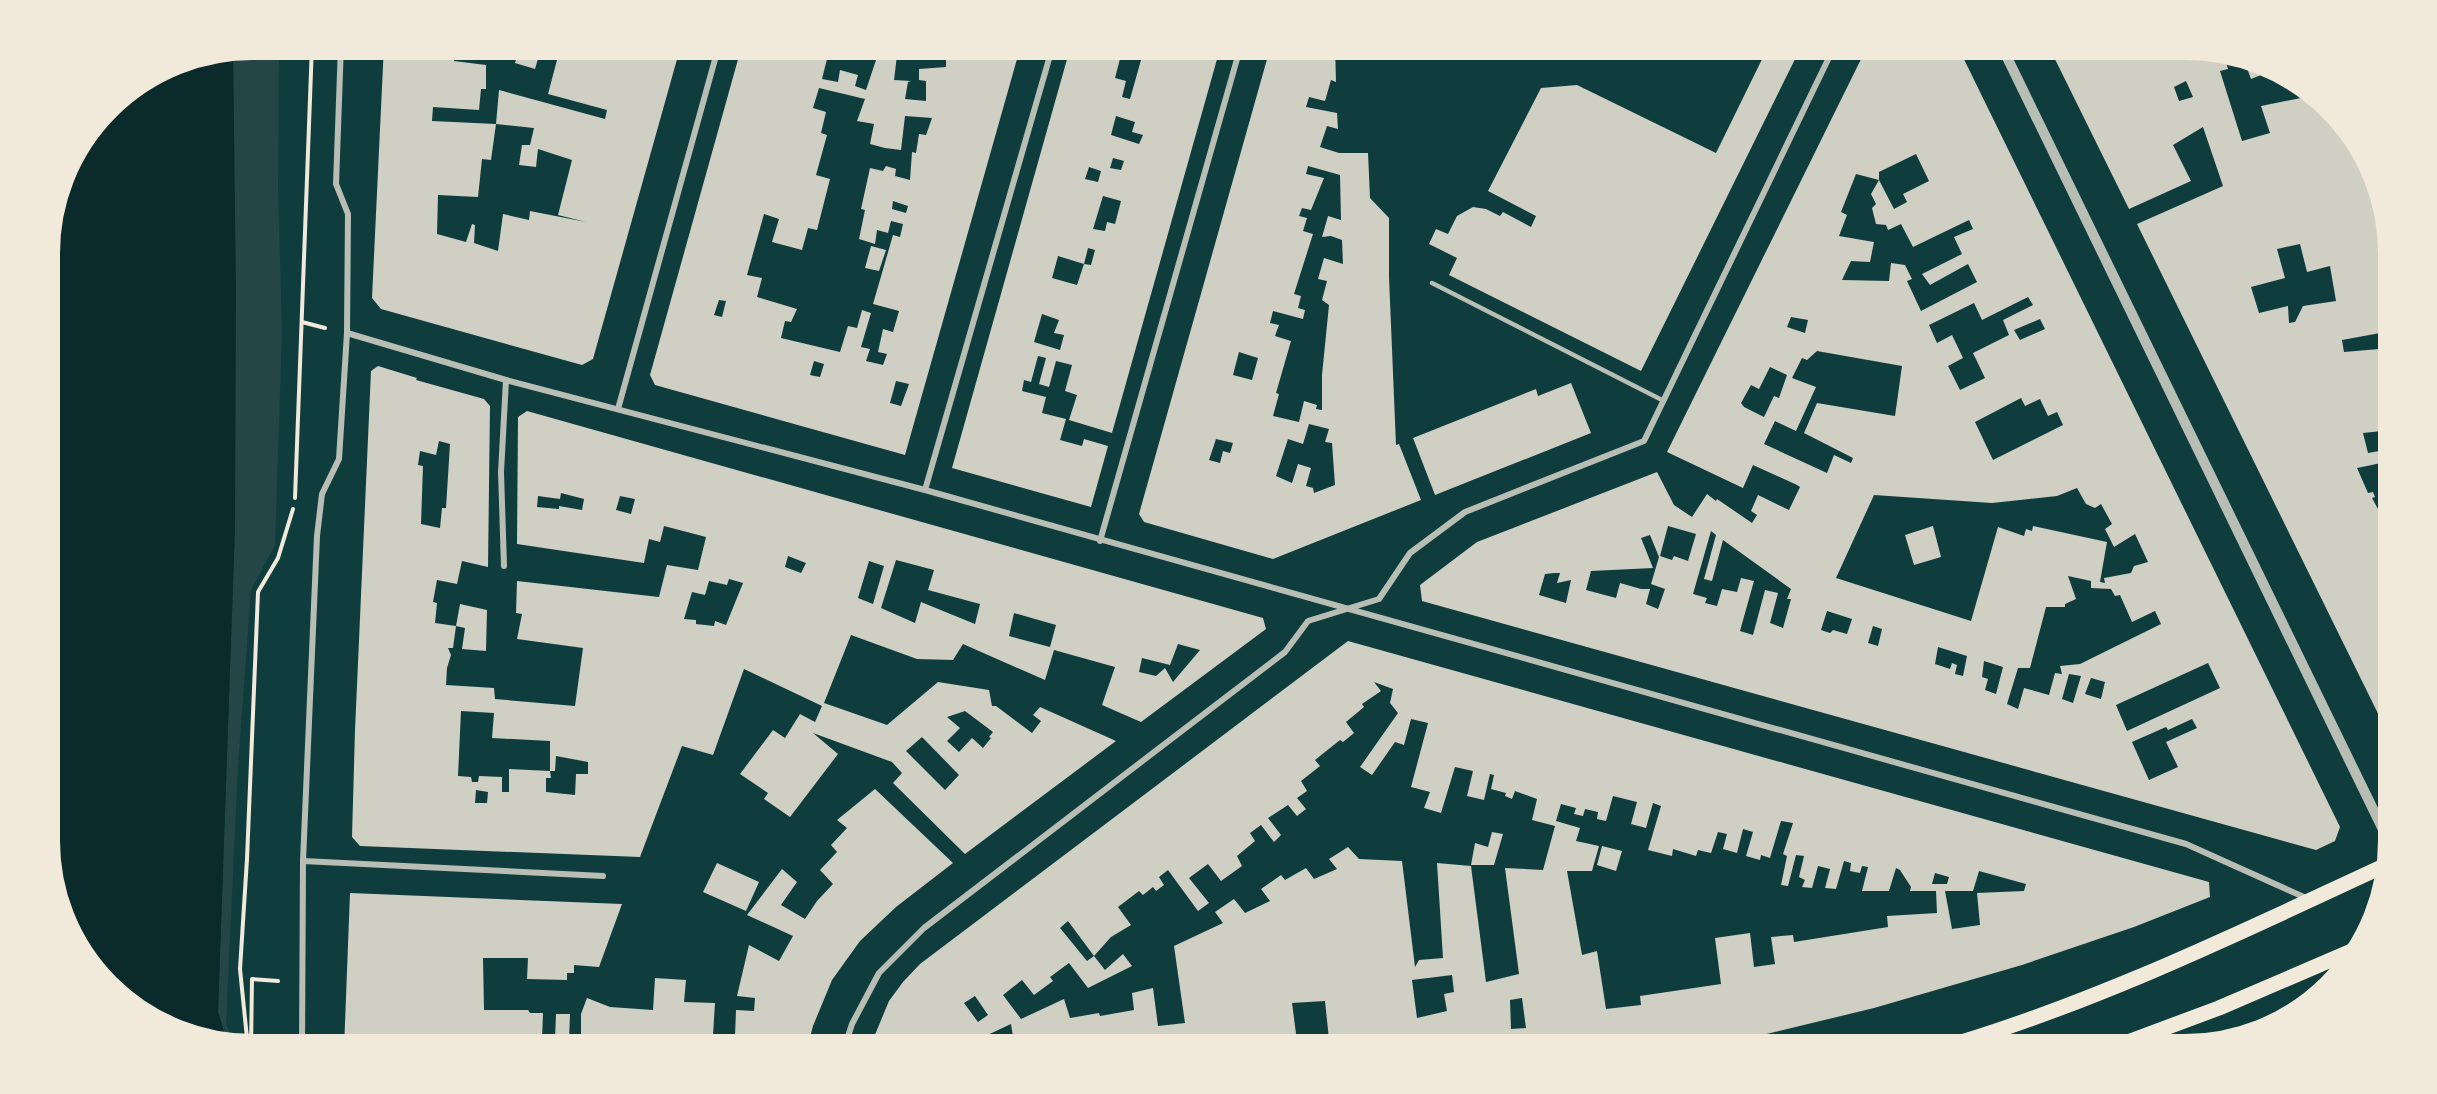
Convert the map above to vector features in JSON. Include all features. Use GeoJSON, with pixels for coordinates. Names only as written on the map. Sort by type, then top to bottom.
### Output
{"type":"FeatureCollection","features":[{"type":"Feature","properties":{"kind":"main road"},"geometry":{"type":"LineString","coordinates":[[1976,1038],[2000,1031],[2151,972],[2379,868]]}},
{"type":"Feature","properties":{"kind":"main road"},"geometry":{"type":"LineString","coordinates":[[2139,1038],[2219,1008],[2347,953]]}},
{"type":"Feature","properties":{"kind":"street"},"geometry":{"type":"LineString","coordinates":[[302,1038],[303,861],[317,537],[322,494],[339,459],[347,333],[348,214],[336,184],[341,56]]}},
{"type":"Feature","properties":{"kind":"street"},"geometry":{"type":"LineString","coordinates":[[618,409],[716,56]]}},
{"type":"Feature","properties":{"kind":"street"},"geometry":{"type":"LineString","coordinates":[[926,490],[1050,56]]}},
{"type":"Feature","properties":{"kind":"street"},"geometry":{"type":"LineString","coordinates":[[1100,541],[1238,56]]}},
{"type":"Feature","properties":{"kind":"street"},"geometry":{"type":"LineString","coordinates":[[847,1038],[879,973],[924,928],[1285,652],[1308,621],[1379,599],[1410,553],[1465,512],[1644,441],[1829,56]]}},
{"type":"Feature","properties":{"kind":"street"},"geometry":{"type":"LineString","coordinates":[[2006,56],[2382,828]]}},
{"type":"Feature","properties":{"kind":"street"},"geometry":{"type":"LineString","coordinates":[[347,333],[506,380],[926,490],[1100,541],[2186,844],[2310,899]]}},
{"type":"Feature","properties":{"kind":"street"},"geometry":{"type":"LineString","coordinates":[[504,566],[501,472],[506,380]]}},
{"type":"Feature","properties":{"kind":"street"},"geometry":{"type":"LineString","coordinates":[[303,861],[603,876]]}},
{"type":"Feature","properties":{"kind":"lane"},"geometry":{"type":"LineString","coordinates":[[1432,283],[1664,401]]}},
{"type":"Feature","properties":{"kind":"path"},"geometry":{"type":"LineString","coordinates":[[248,1038],[240,969],[258,592],[278,558],[294,506],[312,56]]}},
{"type":"Feature","properties":{"kind":"path"},"geometry":{"type":"LineString","coordinates":[[249,1038],[252,979],[303,982]]}},
{"type":"Feature","properties":{"kind":"shaded area"},"geometry":{"type":"Polygon","coordinates":[[[279,56],[278,191],[282,332],[275,545],[251,590],[238,766],[226,1024],[231,1037],[226,1037],[218,1013],[235,526],[233,57],[279,56]]]}},
{"type":"Feature","properties":{"kind":"shaded area"},"geometry":{"type":"Polygon","coordinates":[[[233,57],[236,291],[235,526],[218,1012],[226,1037],[177,1024],[132,998],[96,962],[70,917],[62,893],[57,868],[56,842],[56,239],[62,201],[70,177],[82,154],[104,122],[122,104],[143,89],[177,70],[214,59],[233,57]]]}},
{"type":"Feature","properties":{"kind":"building"},"geometry":{"type":"Polygon","coordinates":[[[383,56],[454,56],[454,61],[486,65],[486,89],[481,89],[479,110],[433,107],[432,121],[496,124],[499,90],[605,119],[607,110],[548,94],[558,56],[678,56],[593,359],[582,365],[381,309],[372,298],[383,56]],[[496,124],[491,160],[482,159],[478,197],[438,195],[437,234],[466,242],[472,224],[475,225],[474,243],[498,251],[503,214],[529,220],[530,211],[586,222],[558,215],[572,160],[538,149],[536,167],[519,165],[522,145],[530,145],[534,128],[496,124]]]}},
{"type":"Feature","properties":{"kind":"building"},"geometry":{"type":"Polygon","coordinates":[[[517,56],[539,56],[535,69],[515,63],[517,56]]]}},
{"type":"Feature","properties":{"kind":"building"},"geometry":{"type":"Polygon","coordinates":[[[739,56],[828,56],[822,79],[838,82],[840,70],[858,75],[855,86],[866,90],[877,56],[897,56],[894,80],[911,81],[908,82],[905,99],[926,101],[926,81],[919,80],[919,69],[946,67],[946,59],[939,59],[939,56],[1018,56],[905,455],[655,385],[650,375],[739,56]],[[819,88],[813,108],[826,112],[821,133],[827,135],[816,175],[830,179],[817,230],[808,228],[802,250],[772,242],[779,219],[764,214],[747,275],[762,278],[757,297],[797,309],[791,322],[785,321],[781,338],[840,352],[848,326],[857,328],[862,310],[871,313],[861,347],[870,349],[866,361],[883,365],[887,354],[878,352],[883,329],[893,332],[899,311],[873,304],[893,235],[900,237],[903,224],[891,221],[888,233],[877,230],[875,244],[859,239],[865,210],[861,209],[870,168],[883,171],[886,166],[896,169],[895,176],[910,180],[912,152],[916,153],[919,134],[926,135],[932,118],[905,116],[901,150],[885,148],[870,144],[874,124],[857,121],[865,99],[819,88]],[[893,201],[892,209],[906,213],[908,206],[893,201]],[[719,300],[714,315],[722,317],[726,301],[719,300]],[[814,361],[810,375],[820,377],[824,364],[814,361]],[[896,381],[890,403],[901,406],[909,384],[896,381]]]}},
{"type":"Feature","properties":{"kind":"building"},"geometry":{"type":"Polygon","coordinates":[[[1068,56],[1121,56],[1115,78],[1126,81],[1122,97],[1130,99],[1141,60],[1125,56],[1218,56],[1112,433],[1069,420],[1077,395],[1065,391],[1072,365],[1056,361],[1049,387],[1039,384],[1046,358],[1038,356],[1031,382],[1024,380],[1022,391],[1046,397],[1042,413],[1066,419],[1060,440],[1082,446],[1084,439],[1108,446],[1091,507],[952,468],[1068,56]],[[1116,116],[1111,135],[1139,144],[1143,135],[1132,132],[1135,122],[1116,116]],[[1113,158],[1110,168],[1121,170],[1124,161],[1113,158]],[[1089,167],[1085,179],[1098,182],[1101,171],[1089,167]],[[1103,196],[1093,229],[1105,231],[1107,222],[1115,224],[1121,201],[1103,196]],[[1088,248],[1084,264],[1091,265],[1095,250],[1088,248]],[[1058,256],[1052,278],[1077,285],[1084,264],[1058,256]],[[1042,314],[1034,342],[1060,350],[1064,335],[1054,333],[1059,320],[1042,314]]]}},
{"type":"Feature","properties":{"kind":"building"},"geometry":{"type":"Polygon","coordinates":[[[1268,56],[1335,56],[1336,82],[1331,80],[1325,101],[1309,97],[1306,107],[1337,113],[1338,129],[1327,126],[1320,147],[1339,153],[1368,153],[1370,198],[1389,218],[1389,277],[1396,445],[1399,444],[1421,500],[1273,559],[1144,522],[1139,514],[1268,56]],[[1308,166],[1306,174],[1324,178],[1311,210],[1302,208],[1299,216],[1307,218],[1303,231],[1313,234],[1294,294],[1301,296],[1298,308],[1305,310],[1303,319],[1273,311],[1270,323],[1279,325],[1275,336],[1291,341],[1276,393],[1279,394],[1273,416],[1299,422],[1304,401],[1317,405],[1316,409],[1322,410],[1322,375],[1329,305],[1322,300],[1327,281],[1318,279],[1324,258],[1343,264],[1342,240],[1331,236],[1322,237],[1328,216],[1341,220],[1340,175],[1308,166]],[[1239,352],[1233,375],[1252,380],[1258,358],[1239,352]],[[1309,424],[1303,444],[1288,439],[1276,476],[1292,483],[1298,464],[1311,468],[1306,486],[1313,488],[1314,493],[1335,485],[1332,443],[1325,442],[1329,429],[1309,424]],[[1216,439],[1209,460],[1220,463],[1223,451],[1230,453],[1233,443],[1216,439]]]}},
{"type":"Feature","properties":{"kind":"building"},"geometry":{"type":"Polygon","coordinates":[[[1764,56],[1797,56],[1641,371],[1449,275],[1457,258],[1429,244],[1436,229],[1448,234],[1457,216],[1473,207],[1486,209],[1500,216],[1503,212],[1531,227],[1536,216],[1488,191],[1541,88],[1577,85],[1716,153],[1764,56]]]}},
{"type":"Feature","properties":{"kind":"building"},"geometry":{"type":"Polygon","coordinates":[[[1863,56],[1962,56],[2340,827],[2335,841],[2316,850],[1422,601],[1420,585],[1477,542],[1657,472],[1674,505],[1692,517],[1707,494],[1752,523],[1757,515],[1751,511],[1758,495],[1789,510],[1800,487],[1753,465],[1743,488],[1667,452],[1863,56]],[[1916,154],[1879,172],[1879,180],[1894,209],[1907,202],[1903,194],[1929,181],[1916,154]],[[1856,174],[1841,212],[1847,215],[1839,236],[1874,242],[1870,262],[1851,261],[1842,280],[1889,281],[1891,263],[1905,265],[1912,279],[1907,281],[1921,311],[1977,282],[1968,264],[1930,285],[1922,274],[1962,254],[1954,237],[1973,229],[1969,220],[1913,247],[1901,224],[1888,230],[1886,225],[1876,224],[1872,208],[1876,204],[1871,194],[1879,180],[1856,174]],[[2028,297],[1982,320],[1974,303],[1929,325],[1937,343],[1952,335],[1963,358],[1948,366],[1960,390],[1985,378],[1973,353],[2009,335],[2003,320],[2033,305],[2028,297]],[[1791,317],[1787,327],[1805,333],[1808,320],[1791,317]],[[2040,319],[2014,330],[2020,340],[2045,329],[2040,319]],[[1817,351],[1807,360],[1802,358],[1792,378],[1816,387],[1796,431],[1775,421],[1764,444],[1827,473],[1834,455],[1851,463],[1853,458],[1804,433],[1817,403],[1895,416],[1902,366],[1817,351]],[[1770,367],[1759,389],[1751,385],[1741,403],[1744,407],[1764,417],[1774,396],[1779,398],[1787,375],[1770,367]],[[2021,398],[1975,422],[1993,460],[2063,425],[2057,412],[2048,416],[2040,399],[2025,406],[2021,398]],[[2077,488],[2057,496],[1992,503],[1874,495],[1836,578],[1971,621],[1998,527],[2024,536],[2026,529],[2032,531],[2033,526],[2107,542],[2100,582],[2105,583],[2104,578],[2131,573],[2134,566],[2148,562],[2135,534],[2114,547],[2105,529],[2112,524],[2101,504],[2095,508],[2086,504],[2077,488]],[[1668,526],[1660,556],[1672,560],[1674,556],[1688,561],[1696,534],[1668,526]],[[1711,531],[1693,594],[1707,598],[1705,603],[1717,606],[1722,589],[1737,592],[1741,578],[1754,581],[1740,631],[1753,635],[1765,590],[1778,593],[1770,623],[1783,628],[1791,599],[1787,599],[1791,589],[1723,540],[1712,581],[1704,579],[1716,535],[1711,531]],[[1650,535],[1641,538],[1653,568],[1591,571],[1586,590],[1616,598],[1620,583],[1650,589],[1646,604],[1658,609],[1665,589],[1651,584],[1659,557],[1650,535]],[[1560,573],[1545,574],[1539,595],[1566,603],[1571,580],[1557,583],[1560,573]],[[2068,576],[2076,599],[2065,604],[2065,607],[2046,607],[2030,668],[2018,668],[2007,704],[2018,709],[2024,688],[2049,695],[2055,673],[2062,674],[2060,666],[2080,664],[2161,624],[2155,611],[2132,622],[2120,595],[2115,596],[2111,589],[2091,588],[2091,581],[2068,576]],[[1827,611],[1821,630],[1830,633],[1833,630],[1847,634],[1852,619],[1827,611]],[[1873,626],[1868,643],[1878,646],[1882,629],[1873,626]],[[1938,647],[1935,664],[1950,669],[1952,663],[1957,665],[1955,674],[1963,676],[1967,656],[1938,647]],[[1984,661],[1982,677],[1988,679],[1985,690],[1996,694],[2003,667],[1984,661]],[[2208,663],[2116,705],[2127,731],[2220,688],[2208,663]],[[2069,674],[2062,699],[2073,703],[2081,676],[2069,674]],[[2091,678],[2085,694],[2101,699],[2105,682],[2091,678]],[[2192,719],[2168,730],[2166,727],[2132,742],[2149,780],[2178,767],[2166,742],[2197,728],[2192,719]]]}},
{"type":"Feature","properties":{"kind":"building"},"geometry":{"type":"Polygon","coordinates":[[[2053,56],[2185,56],[2225,59],[2228,69],[2220,71],[2242,141],[2270,133],[2261,106],[2306,97],[2341,132],[2367,177],[2380,226],[2382,333],[2342,340],[2344,352],[2382,349],[2382,431],[2363,433],[2368,453],[2382,451],[2382,463],[2357,468],[2368,493],[2373,492],[2375,497],[2372,498],[2378,509],[2382,508],[2382,722],[2137,224],[2223,186],[2203,127],[2173,145],[2191,181],[2129,209],[2053,56]],[[2186,81],[2174,87],[2179,101],[2193,97],[2186,81]],[[2300,244],[2277,249],[2285,278],[2251,287],[2259,313],[2288,306],[2289,323],[2295,322],[2303,306],[2336,301],[2330,266],[2307,272],[2300,244]]]}},
{"type":"Feature","properties":{"kind":"building"},"geometry":{"type":"Polygon","coordinates":[[[2246,65],[2259,70],[2261,75],[2251,79],[2246,65]]]}},
{"type":"Feature","properties":{"kind":"building"},"geometry":{"type":"Polygon","coordinates":[[[871,246],[886,250],[879,271],[865,268],[871,246]]]}},
{"type":"Feature","properties":{"kind":"building"},"geometry":{"type":"Polygon","coordinates":[[[378,366],[417,378],[416,380],[484,399],[490,406],[488,567],[462,561],[457,584],[437,580],[433,602],[437,603],[435,623],[456,626],[453,648],[448,648],[451,655],[447,668],[446,685],[494,688],[495,699],[575,706],[583,648],[517,639],[522,614],[516,613],[517,581],[659,597],[667,565],[698,570],[706,537],[664,526],[660,542],[649,539],[644,563],[517,544],[518,417],[527,411],[1263,618],[1266,629],[1141,722],[1102,705],[1115,667],[1054,650],[1045,680],[963,644],[953,660],[917,659],[851,635],[824,703],[887,725],[938,682],[989,690],[992,706],[996,706],[1032,733],[1041,721],[1033,715],[1040,707],[1116,741],[965,854],[893,783],[902,773],[892,762],[813,733],[838,754],[790,817],[764,799],[768,793],[740,774],[773,730],[785,738],[800,714],[815,722],[822,706],[744,669],[713,755],[682,746],[640,857],[360,846],[352,837],[371,371],[378,366]],[[439,441],[436,455],[420,451],[418,465],[423,466],[421,524],[440,528],[442,508],[446,508],[450,444],[439,441]],[[561,493],[560,499],[538,496],[537,507],[559,509],[559,506],[582,510],[584,499],[561,493]],[[620,496],[616,510],[631,514],[635,499],[620,496]],[[788,556],[785,567],[801,573],[806,563],[788,556]],[[896,560],[881,608],[915,623],[921,602],[975,624],[980,604],[928,590],[934,570],[896,560]],[[869,561],[858,598],[873,604],[884,566],[869,561]],[[729,579],[727,585],[709,581],[705,595],[692,592],[684,619],[696,620],[696,624],[714,626],[715,621],[726,625],[743,583],[729,579]],[[1014,613],[1009,636],[1050,647],[1056,625],[1014,613]],[[1178,644],[1170,665],[1142,658],[1139,672],[1156,676],[1165,668],[1173,682],[1200,650],[1178,644]],[[461,711],[458,776],[471,777],[472,782],[478,782],[479,776],[502,777],[502,792],[509,792],[509,769],[550,771],[550,741],[492,738],[494,713],[461,711]],[[965,711],[947,717],[960,728],[947,741],[959,752],[972,738],[983,748],[993,732],[965,711]],[[922,737],[906,751],[945,790],[959,775],[922,737]],[[556,756],[555,771],[550,771],[551,778],[546,778],[546,792],[575,795],[576,774],[588,774],[588,762],[556,756]],[[476,790],[475,803],[487,803],[488,792],[476,790]]]}},
{"type":"Feature","properties":{"kind":"building"},"geometry":{"type":"Polygon","coordinates":[[[1571,383],[1591,433],[1435,495],[1413,438],[1536,389],[1538,396],[1571,383]]]}},
{"type":"Feature","properties":{"kind":"building"},"geometry":{"type":"Polygon","coordinates":[[[1933,526],[1941,557],[1914,565],[1905,535],[1933,526]]]}},
{"type":"Feature","properties":{"kind":"building"},"geometry":{"type":"Polygon","coordinates":[[[460,604],[487,610],[486,651],[462,649],[465,628],[456,626],[460,604]]]}},
{"type":"Feature","properties":{"kind":"building"},"geometry":{"type":"Polygon","coordinates":[[[1348,641],[2209,882],[2210,897],[2134,927],[2022,965],[1874,1008],[1750,1038],[1329,1038],[1325,1001],[1292,1003],[1297,1038],[1009,1038],[1013,1037],[1011,1024],[981,1038],[874,1038],[889,1001],[920,964],[1348,641]],[[1374,682],[1381,691],[1362,704],[1364,707],[1346,722],[1354,733],[1343,742],[1340,740],[1315,760],[1320,766],[1301,781],[1307,791],[1297,798],[1306,809],[1297,816],[1288,805],[1268,818],[1281,835],[1274,842],[1261,825],[1250,833],[1255,841],[1237,856],[1242,866],[1221,881],[1208,864],[1189,878],[1209,903],[1198,911],[1168,870],[1159,877],[1164,885],[1156,891],[1153,887],[1143,895],[1139,891],[1118,907],[1131,925],[1111,937],[1094,956],[1105,970],[1123,954],[1132,966],[1088,988],[1069,963],[1050,977],[1053,981],[1034,995],[1022,980],[1003,995],[1021,1019],[1064,999],[1070,1018],[1134,1010],[1132,993],[1153,988],[1158,1026],[1185,1023],[1174,946],[1223,923],[1215,912],[1234,899],[1245,913],[1270,901],[1261,889],[1281,875],[1285,880],[1306,868],[1314,879],[1337,869],[1329,859],[1348,847],[1359,859],[1402,861],[1415,967],[1419,960],[1443,958],[1437,863],[1471,866],[1486,982],[1519,974],[1505,868],[1543,870],[1555,826],[1532,820],[1537,799],[1515,791],[1512,799],[1505,796],[1506,793],[1491,789],[1494,775],[1490,774],[1484,800],[1467,796],[1473,771],[1455,767],[1441,813],[1424,808],[1430,792],[1411,787],[1428,723],[1411,719],[1404,745],[1395,742],[1372,775],[1360,767],[1398,713],[1390,703],[1393,689],[1374,682]],[[1613,796],[1606,821],[1597,819],[1598,812],[1585,809],[1583,816],[1574,814],[1576,808],[1561,804],[1556,821],[1580,828],[1576,841],[1599,846],[1592,871],[1567,871],[1582,955],[1597,951],[1606,1009],[1641,1005],[1640,996],[1721,984],[1715,938],[1750,933],[1754,967],[1775,964],[1771,937],[1793,935],[1794,942],[1888,927],[1887,916],[1937,913],[1936,891],[1910,891],[1911,887],[1900,870],[1896,868],[1889,891],[1862,891],[1868,867],[1862,866],[1860,873],[1850,871],[1851,863],[1844,861],[1836,889],[1825,888],[1830,869],[1818,866],[1812,888],[1802,887],[1805,880],[1799,877],[1804,856],[1796,855],[1788,886],[1781,885],[1787,856],[1783,854],[1793,823],[1781,821],[1770,858],[1761,855],[1760,860],[1746,856],[1753,832],[1743,829],[1737,853],[1723,849],[1727,834],[1718,832],[1711,853],[1698,850],[1696,856],[1673,849],[1672,856],[1648,850],[1661,806],[1653,803],[1646,828],[1631,824],[1637,802],[1613,796]],[[1979,871],[1973,891],[1945,891],[1952,929],[1980,925],[1977,893],[2024,891],[2026,884],[1979,871]],[[1935,873],[1932,884],[1947,884],[1949,877],[1935,873]],[[1068,921],[1060,928],[1087,961],[1094,956],[1068,921]],[[1452,975],[1412,980],[1417,1018],[1447,1011],[1444,994],[1454,992],[1452,975]],[[975,996],[964,1003],[978,1022],[988,1015],[975,996]],[[1522,998],[1510,1000],[1511,1029],[1526,1028],[1522,998]]]}},
{"type":"Feature","properties":{"kind":"building"},"geometry":{"type":"Polygon","coordinates":[[[875,789],[953,863],[896,907],[860,941],[832,980],[810,1038],[581,1038],[581,1014],[587,998],[610,1007],[653,1010],[655,978],[686,980],[684,1002],[715,1003],[713,1035],[735,1036],[736,1010],[754,1011],[755,998],[737,996],[749,945],[779,961],[793,936],[747,915],[782,869],[797,882],[781,905],[805,919],[817,901],[833,884],[820,870],[837,852],[831,845],[847,828],[837,820],[875,789]]]}},
{"type":"Feature","properties":{"kind":"building"},"geometry":{"type":"Polygon","coordinates":[[[1492,832],[1503,834],[1494,865],[1471,865],[1475,843],[1488,847],[1492,832]]]}},
{"type":"Feature","properties":{"kind":"building"},"geometry":{"type":"Polygon","coordinates":[[[1602,846],[1622,851],[1616,871],[1597,865],[1602,846]]]}},
{"type":"Feature","properties":{"kind":"building"},"geometry":{"type":"Polygon","coordinates":[[[717,863],[759,882],[746,911],[703,892],[717,863]]]}},
{"type":"Feature","properties":{"kind":"building"},"geometry":{"type":"Polygon","coordinates":[[[350,893],[622,904],[599,967],[574,965],[574,973],[567,973],[567,980],[527,979],[528,958],[483,958],[484,1010],[528,1010],[530,1013],[543,1013],[542,1038],[344,1038],[350,893]]]}},
{"type":"Feature","properties":{"kind":"building"},"geometry":{"type":"Polygon","coordinates":[[[556,1014],[570,1014],[569,1038],[555,1038],[556,1014]]]}}]}
